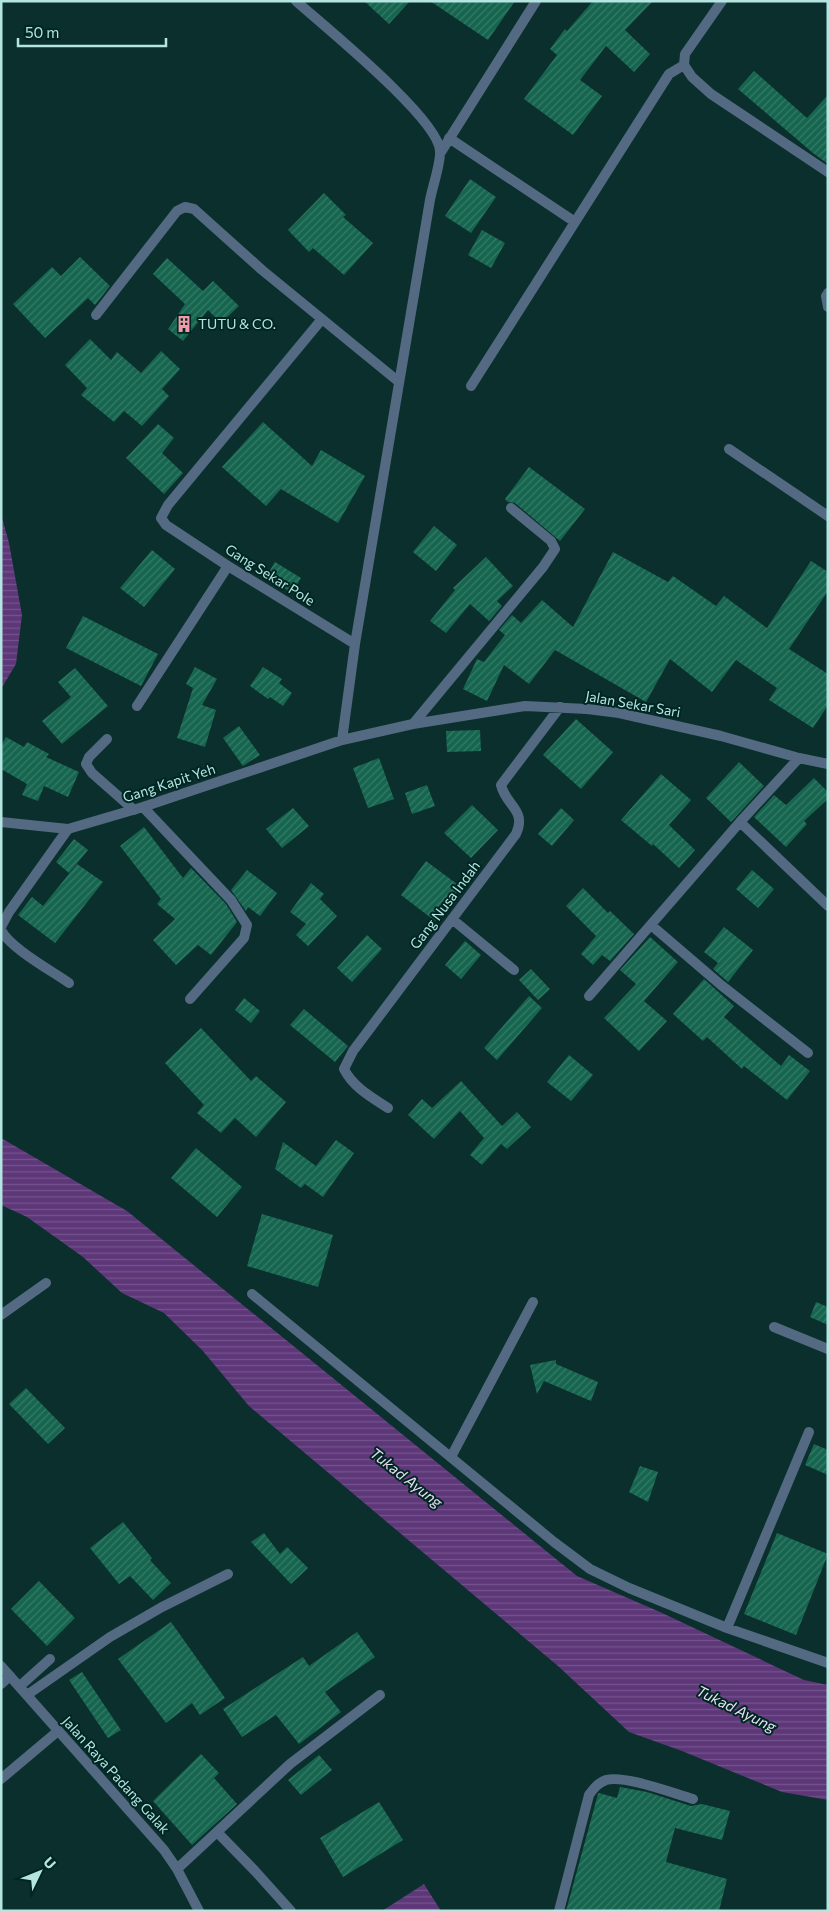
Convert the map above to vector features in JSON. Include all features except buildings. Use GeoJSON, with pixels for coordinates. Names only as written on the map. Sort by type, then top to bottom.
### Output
{"type":"FeatureCollection","features":[{"type":"Feature","properties":{"kind":"street"},"geometry":{"type":"LineString","coordinates":[[296,1],[391,86],[424,120],[437,139],[441,152]]}},
{"type":"Feature","properties":{"kind":"street"},"geometry":{"type":"LineString","coordinates":[[722,1],[685,54],[684,65],[692,77],[711,94],[828,172]]}},
{"type":"Feature","properties":{"kind":"street"},"geometry":{"type":"LineString","coordinates":[[342,740],[354,644],[430,200],[441,152],[535,2]]}},
{"type":"Feature","properties":{"kind":"street"},"geometry":{"type":"LineString","coordinates":[[471,386],[670,74],[684,65]]}},
{"type":"Feature","properties":{"kind":"street"},"geometry":{"type":"LineString","coordinates":[[449,138],[575,222]]}},
{"type":"Feature","properties":{"kind":"street"},"geometry":{"type":"LineString","coordinates":[[96,315],[177,211],[185,207],[194,208],[262,270],[399,382]]}},
{"type":"Feature","properties":{"kind":"street"},"geometry":{"type":"LineString","coordinates":[[828,293],[826,296],[828,306]]}},
{"type":"Feature","properties":{"kind":"street","name":"Gang Sekar Pole"},"geometry":{"type":"LineString","coordinates":[[322,319],[168,506],[161,518],[172,529],[228,566],[354,644]]}},
{"type":"Feature","properties":{"kind":"street"},"geometry":{"type":"LineString","coordinates":[[729,449],[828,516]]}},
{"type":"Feature","properties":{"kind":"street"},"geometry":{"type":"LineString","coordinates":[[413,724],[555,549],[551,541],[511,508]]}},
{"type":"Feature","properties":{"kind":"street"},"geometry":{"type":"LineString","coordinates":[[137,706],[228,566]]}},
{"type":"Feature","properties":{"kind":"street","name":"Jalan Sekar Sari"},"geometry":{"type":"LineString","coordinates":[[342,740],[413,724],[526,706],[587,708],[619,713],[721,736],[799,758],[828,764]]}},
{"type":"Feature","properties":{"kind":"street","name":"Gang Nusa Indah"},"geometry":{"type":"LineString","coordinates":[[388,1108],[356,1086],[344,1069],[353,1051],[516,834],[520,825],[519,815],[503,792],[501,785],[560,707]]}},
{"type":"Feature","properties":{"kind":"street"},"geometry":{"type":"LineString","coordinates":[[107,739],[89,756],[86,764],[92,773],[139,808],[231,900],[247,925],[244,938],[190,999]]}},
{"type":"Feature","properties":{"kind":"street","name":"Gang Kapit Yeh"},"geometry":{"type":"LineString","coordinates":[[1,822],[68,829],[139,808],[342,740]]}},
{"type":"Feature","properties":{"kind":"street"},"geometry":{"type":"LineString","coordinates":[[590,996],[740,822],[799,758]]}},
{"type":"Feature","properties":{"kind":"street"},"geometry":{"type":"LineString","coordinates":[[740,822],[828,906]]}},
{"type":"Feature","properties":{"kind":"street"},"geometry":{"type":"LineString","coordinates":[[68,829],[8,912],[1,929],[10,941],[69,983]]}},
{"type":"Feature","properties":{"kind":"street"},"geometry":{"type":"LineString","coordinates":[[452,919],[514,970]]}},
{"type":"Feature","properties":{"kind":"street"},"geometry":{"type":"LineString","coordinates":[[651,925],[721,985],[808,1053]]}},
{"type":"Feature","properties":{"kind":"street"},"geometry":{"type":"LineString","coordinates":[[1,1315],[46,1284]]}},
{"type":"Feature","properties":{"kind":"street"},"geometry":{"type":"LineString","coordinates":[[252,1294],[554,1542],[590,1569],[629,1588],[727,1628],[828,1663]]}},
{"type":"Feature","properties":{"kind":"street"},"geometry":{"type":"LineString","coordinates":[[451,1457],[532,1302]]}},
{"type":"Feature","properties":{"kind":"street"},"geometry":{"type":"LineString","coordinates":[[774,1327],[828,1349]]}},
{"type":"Feature","properties":{"kind":"street"},"geometry":{"type":"LineString","coordinates":[[727,1628],[809,1432]]}},
{"type":"Feature","properties":{"kind":"street"},"geometry":{"type":"LineString","coordinates":[[27,1695],[110,1637],[162,1607],[228,1574]]}},
{"type":"Feature","properties":{"kind":"street"},"geometry":{"type":"LineString","coordinates":[[20,1686],[50,1659]]}},
{"type":"Feature","properties":{"kind":"street","name":"Jalan Raya Padang Galak"},"geometry":{"type":"LineString","coordinates":[[1,1666],[164,1850],[177,1869],[199,1911]]}},
{"type":"Feature","properties":{"kind":"street"},"geometry":{"type":"LineString","coordinates":[[1,1684],[10,1676]]}},
{"type":"Feature","properties":{"kind":"street"},"geometry":{"type":"LineString","coordinates":[[177,1869],[218,1833],[290,1764],[380,1695]]}},
{"type":"Feature","properties":{"kind":"street"},"geometry":{"type":"LineString","coordinates":[[1,1779],[58,1731]]}},
{"type":"Feature","properties":{"kind":"street"},"geometry":{"type":"LineString","coordinates":[[559,1911],[589,1795],[596,1786],[606,1780],[621,1779],[693,1798]]}},
{"type":"Feature","properties":{"kind":"street"},"geometry":{"type":"LineString","coordinates":[[218,1833],[291,1911]]}},
{"type":"Feature","properties":{"kind":"water"},"geometry":{"type":"Polygon","coordinates":[[[1,514],[9,543],[22,615],[16,664],[1,689],[1,514]]]}},
{"type":"Feature","properties":{"kind":"water","name":"Tukad Ayung"},"geometry":{"type":"Polygon","coordinates":[[[1,1138],[127,1211],[577,1576],[660,1612],[804,1680],[828,1685],[828,1800],[782,1792],[682,1751],[629,1732],[558,1666],[249,1406],[202,1350],[164,1313],[122,1293],[83,1257],[27,1217],[1,1205],[1,1138]]]}},
{"type":"Feature","properties":{"kind":"water"},"geometry":{"type":"Polygon","coordinates":[[[424,1884],[441,1911],[382,1911],[424,1884]]]}},
{"type":"Feature","properties":{"kind":"place","name":"TUTU & CO."},"geometry":{"type":"Point","coordinates":[184,324]}}]}
